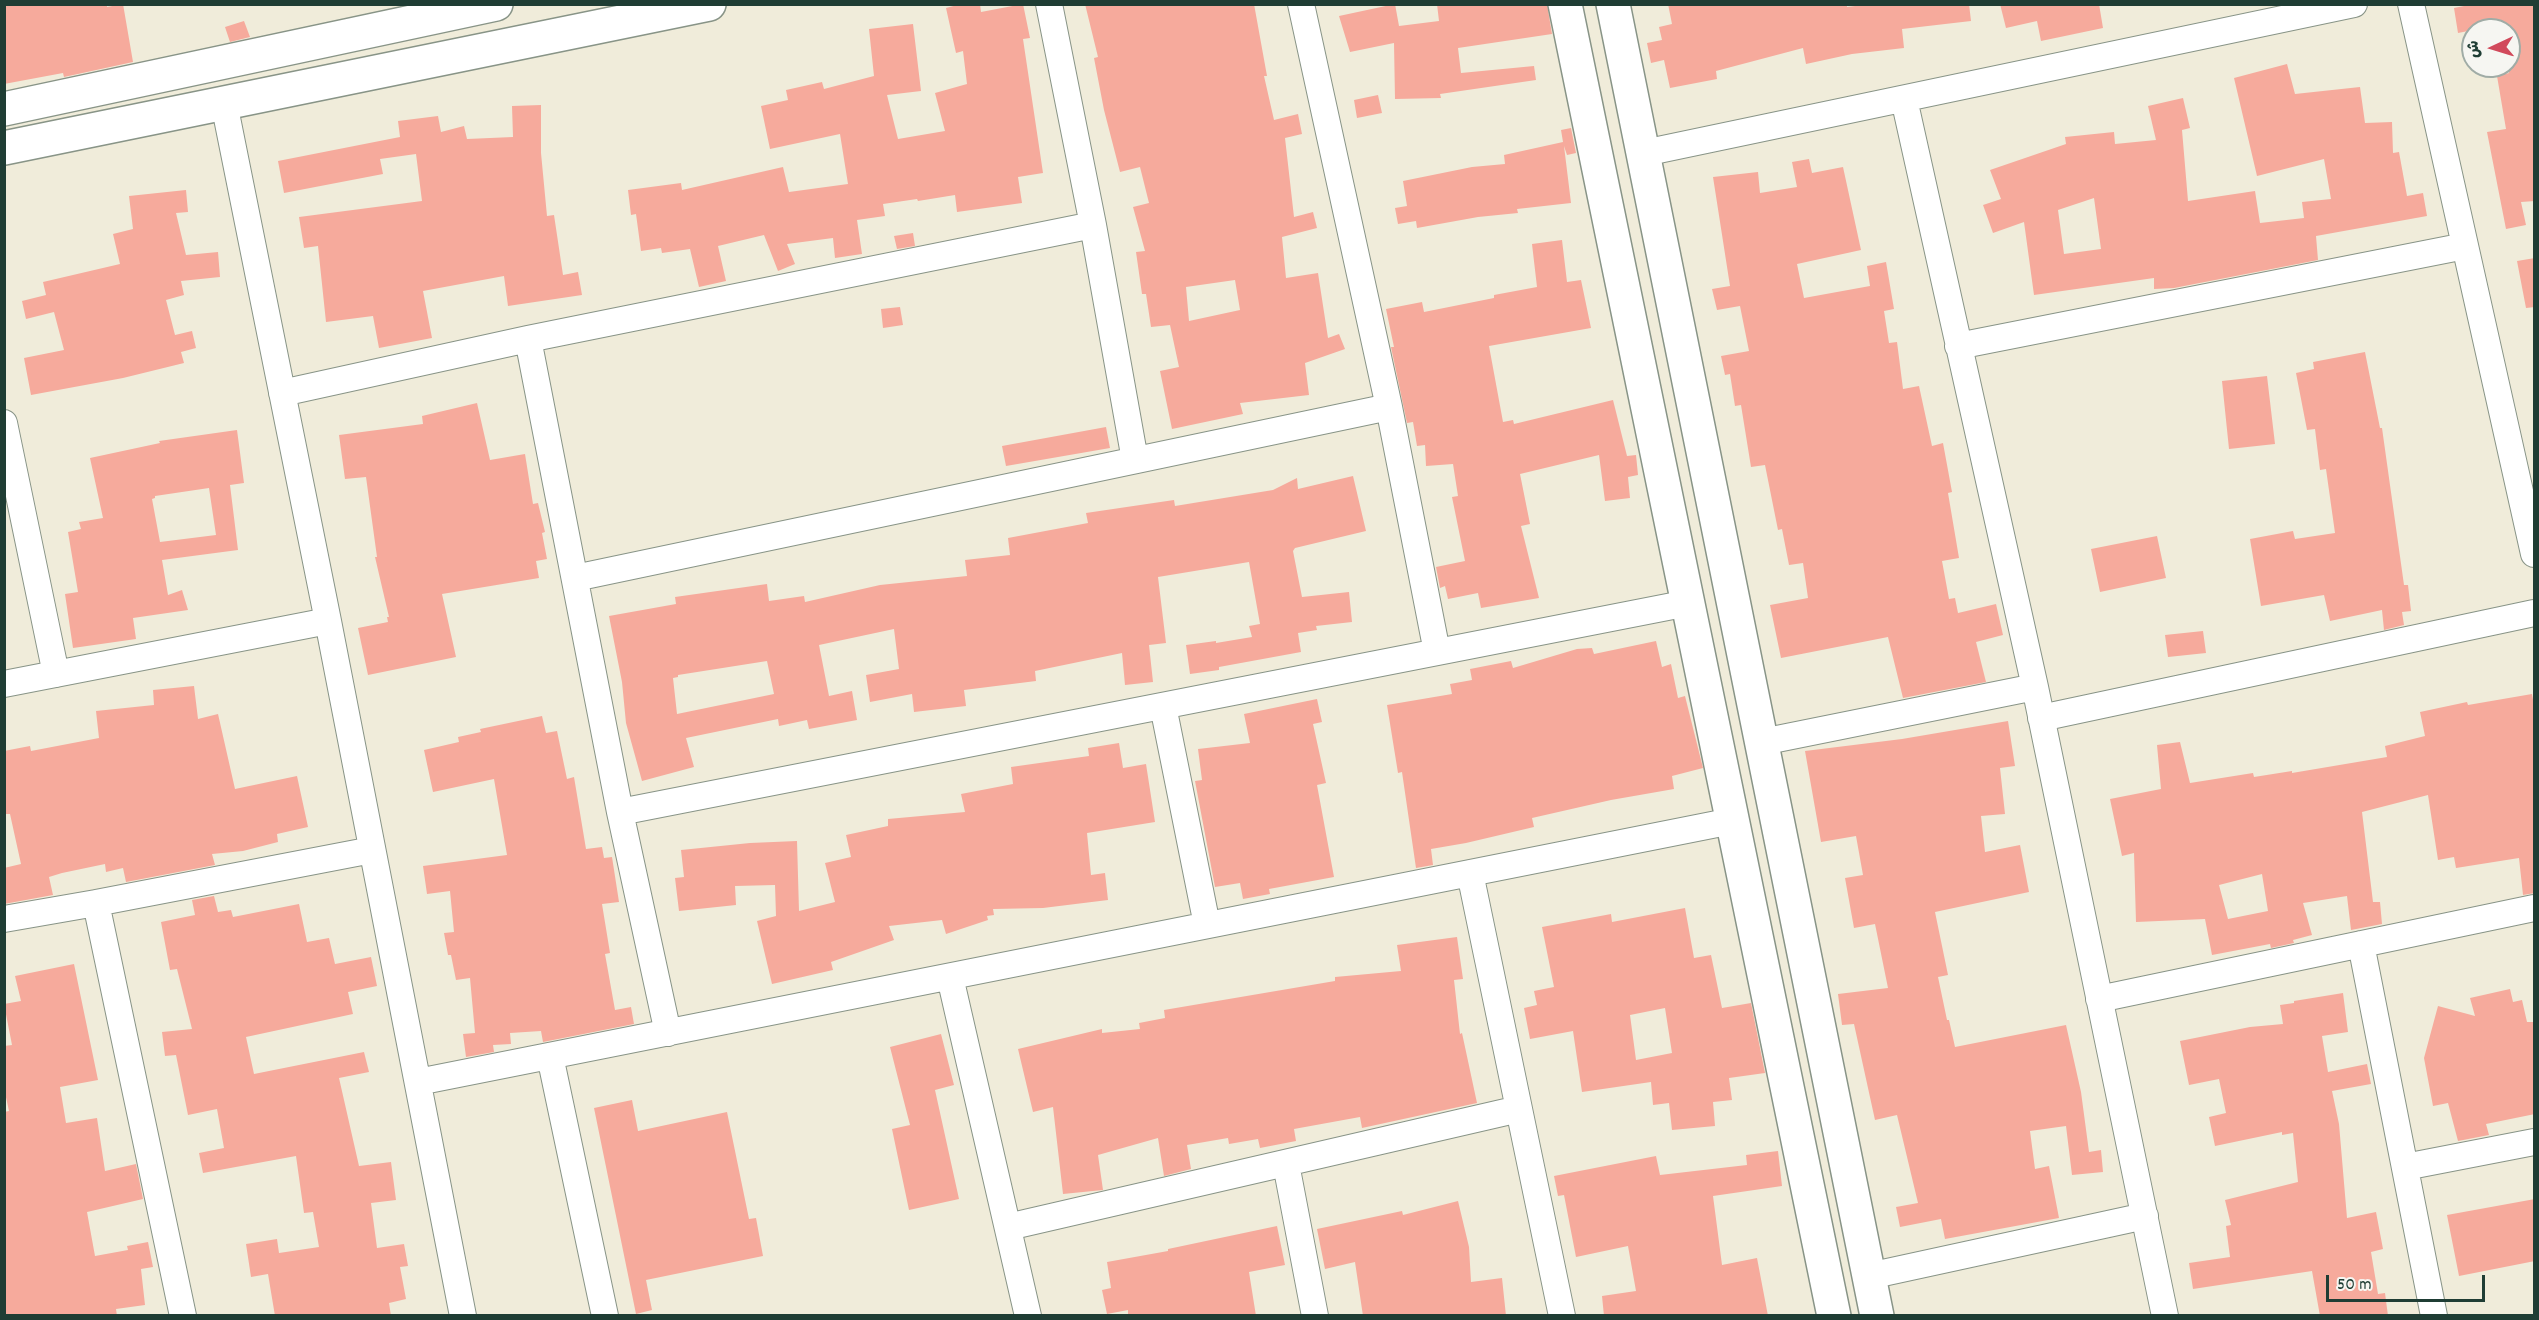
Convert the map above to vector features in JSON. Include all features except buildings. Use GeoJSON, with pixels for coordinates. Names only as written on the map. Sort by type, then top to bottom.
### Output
{"type":"FeatureCollection","features":[{"type":"Feature","properties":{"kind":"street"},"geometry":{"type":"LineString","coordinates":[[4,109],[496,4]]}},
{"type":"Feature","properties":{"kind":"street"},"geometry":{"type":"LineString","coordinates":[[4,148],[709,4]]}},
{"type":"Feature","properties":{"kind":"street"},"geometry":{"type":"LineString","coordinates":[[1049,4],[1093,225],[1135,460]]}},
{"type":"Feature","properties":{"kind":"street"},"geometry":{"type":"LineString","coordinates":[[1301,4],[1389,407],[1437,652]]}},
{"type":"Feature","properties":{"kind":"street"},"geometry":{"type":"LineString","coordinates":[[1565,4],[1834,1316]]}},
{"type":"Feature","properties":{"kind":"street"},"geometry":{"type":"LineString","coordinates":[[1613,4],[1877,1316]]}},
{"type":"Feature","properties":{"kind":"street"},"geometry":{"type":"LineString","coordinates":[[1644,153],[2354,4]]}},
{"type":"Feature","properties":{"kind":"street"},"geometry":{"type":"LineString","coordinates":[[2411,4],[2535,554]]}},
{"type":"Feature","properties":{"kind":"street"},"geometry":{"type":"LineString","coordinates":[[1904,99],[2035,687],[2165,1316]]}},
{"type":"Feature","properties":{"kind":"street"},"geometry":{"type":"LineString","coordinates":[[224,103],[328,621],[463,1316]]}},
{"type":"Feature","properties":{"kind":"street"},"geometry":{"type":"LineString","coordinates":[[282,393],[528,339],[1093,225]]}},
{"type":"Feature","properties":{"kind":"street"},"geometry":{"type":"LineString","coordinates":[[1958,346],[2465,246]]}},
{"type":"Feature","properties":{"kind":"street"},"geometry":{"type":"LineString","coordinates":[[528,339],[620,812],[668,1033]]}},
{"type":"Feature","properties":{"kind":"street"},"geometry":{"type":"LineString","coordinates":[[575,578],[1389,407]]}},
{"type":"Feature","properties":{"kind":"street"},"geometry":{"type":"LineString","coordinates":[[4,423],[56,674]]}},
{"type":"Feature","properties":{"kind":"street"},"geometry":{"type":"LineString","coordinates":[[620,812],[1688,603]]}},
{"type":"Feature","properties":{"kind":"street"},"geometry":{"type":"LineString","coordinates":[[2041,717],[2535,613]]}},
{"type":"Feature","properties":{"kind":"street"},"geometry":{"type":"LineString","coordinates":[[4,684],[328,621]]}},
{"type":"Feature","properties":{"kind":"street"},"geometry":{"type":"LineString","coordinates":[[1762,742],[2035,687]]}},
{"type":"Feature","properties":{"kind":"street"},"geometry":{"type":"LineString","coordinates":[[1163,706],[1207,925]]}},
{"type":"Feature","properties":{"kind":"street"},"geometry":{"type":"LineString","coordinates":[[418,1082],[1732,821]]}},
{"type":"Feature","properties":{"kind":"street"},"geometry":{"type":"LineString","coordinates":[[4,920],[372,850]]}},
{"type":"Feature","properties":{"kind":"street"},"geometry":{"type":"LineString","coordinates":[[1470,873],[1562,1316]]}},
{"type":"Feature","properties":{"kind":"street"},"geometry":{"type":"LineString","coordinates":[[96,903],[183,1316]]}},
{"type":"Feature","properties":{"kind":"street"},"geometry":{"type":"LineString","coordinates":[[2099,999],[2535,908]]}},
{"type":"Feature","properties":{"kind":"street"},"geometry":{"type":"LineString","coordinates":[[2361,944],[2434,1316]]}},
{"type":"Feature","properties":{"kind":"street"},"geometry":{"type":"LineString","coordinates":[[950,977],[1028,1316]]}},
{"type":"Feature","properties":{"kind":"street"},"geometry":{"type":"LineString","coordinates":[[550,1056],[605,1316]]}},
{"type":"Feature","properties":{"kind":"street"},"geometry":{"type":"LineString","coordinates":[[1008,1227],[1519,1109]]}},
{"type":"Feature","properties":{"kind":"street"},"geometry":{"type":"LineString","coordinates":[[2405,1167],[2535,1142]]}},
{"type":"Feature","properties":{"kind":"street"},"geometry":{"type":"LineString","coordinates":[[1286,1164],[1315,1316]]}},
{"type":"Feature","properties":{"kind":"street"},"geometry":{"type":"LineString","coordinates":[[1869,1276],[2145,1216]]}}]}
